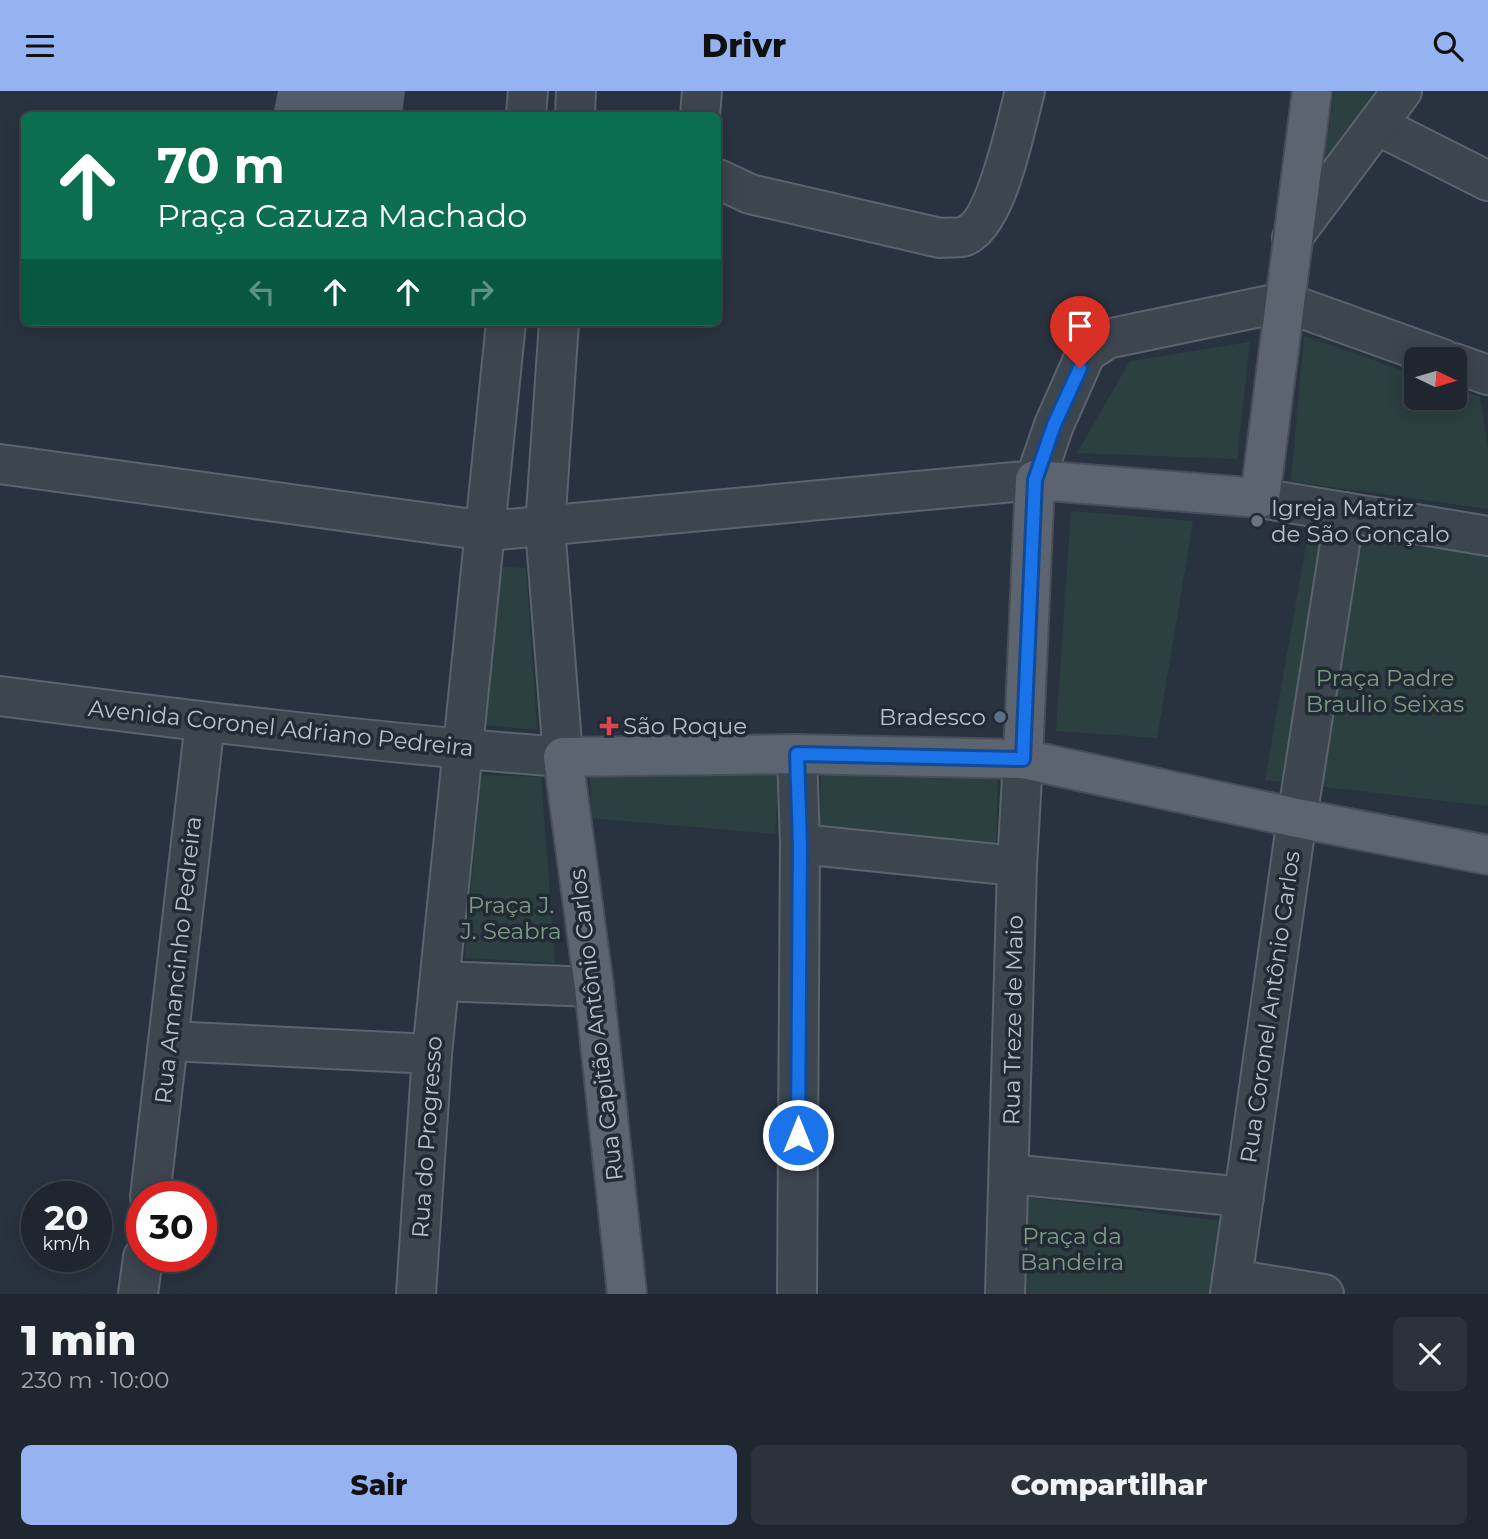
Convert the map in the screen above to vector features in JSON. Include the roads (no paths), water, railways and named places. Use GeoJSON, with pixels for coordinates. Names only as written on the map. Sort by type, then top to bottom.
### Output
{"type":"FeatureCollection","features":[{"type":"Feature","properties":{"kind":"main road"},"geometry":{"type":"LineString","coordinates":[[1023,759],[1035,480],[1260,498],[1312,91]]}},
{"type":"Feature","properties":{"kind":"main road"},"geometry":{"type":"LineString","coordinates":[[563,757],[797,754],[1023,759],[1297,818],[1488,855]]}},
{"type":"Feature","properties":{"kind":"main road","name":"Rua Capitão Antônio Carlos"},"geometry":{"type":"LineString","coordinates":[[563,757],[594,987],[627,1294]]}},
{"type":"Feature","properties":{"kind":"street"},"geometry":{"type":"LineString","coordinates":[[526,112],[528,91]]}},
{"type":"Feature","properties":{"kind":"street"},"geometry":{"type":"LineString","coordinates":[[575,112],[576,91]]}},
{"type":"Feature","properties":{"kind":"street"},"geometry":{"type":"LineString","coordinates":[[700,112],[702,91]]}},
{"type":"Feature","properties":{"kind":"street"},"geometry":{"type":"LineString","coordinates":[[721,180],[750,194],[940,238],[963,237],[979,226],[995,196],[1025,91]]}},
{"type":"Feature","properties":{"kind":"street"},"geometry":{"type":"LineString","coordinates":[[1292,238],[1402,91]]}},
{"type":"Feature","properties":{"kind":"street"},"geometry":{"type":"LineString","coordinates":[[1377,125],[1488,181]]}},
{"type":"Feature","properties":{"kind":"street"},"geometry":{"type":"LineString","coordinates":[[0,464],[487,531],[545,527],[1035,480],[1054,425],[1086,353],[1107,339],[1284,302],[1410,347]]}},
{"type":"Feature","properties":{"kind":"street"},"geometry":{"type":"LineString","coordinates":[[506,326],[487,531],[461,749],[440,981],[594,987]]}},
{"type":"Feature","properties":{"kind":"street"},"geometry":{"type":"LineString","coordinates":[[559,326],[545,527],[563,757]]}},
{"type":"Feature","properties":{"kind":"street"},"geometry":{"type":"LineString","coordinates":[[1467,368],[1488,375]]}},
{"type":"Feature","properties":{"kind":"street"},"geometry":{"type":"LineString","coordinates":[[1260,498],[1488,536]]}},
{"type":"Feature","properties":{"kind":"street","name":"Rua Coronel Antônio Carlos"},"geometry":{"type":"LineString","coordinates":[[1244,1197],[1297,818],[1345,512]]}},
{"type":"Feature","properties":{"kind":"street","name":"Avenida Coronel Adriano Pedreira"},"geometry":{"type":"LineString","coordinates":[[0,696],[205,722],[563,757]]}},
{"type":"Feature","properties":{"kind":"street","name":"Rua Amancinho Pedreira"},"geometry":{"type":"LineString","coordinates":[[152,1181],[205,722]]}},
{"type":"Feature","properties":{"kind":"street"},"geometry":{"type":"LineString","coordinates":[[797,754],[800,844],[797,1294]]}},
{"type":"Feature","properties":{"kind":"street","name":"Rua Treze de Maio"},"geometry":{"type":"LineString","coordinates":[[1009,1174],[1017,866],[1023,759]]}},
{"type":"Feature","properties":{"kind":"street"},"geometry":{"type":"LineString","coordinates":[[800,844],[1017,866]]}},
{"type":"Feature","properties":{"kind":"street","name":"Rua do Progresso"},"geometry":{"type":"LineString","coordinates":[[416,1294],[432,1054],[440,981]]}},
{"type":"Feature","properties":{"kind":"street"},"geometry":{"type":"LineString","coordinates":[[170,1041],[432,1054]]}},
{"type":"Feature","properties":{"kind":"street"},"geometry":{"type":"LineString","coordinates":[[1006,1294],[1009,1174],[1244,1197],[1231,1287],[1324,1294]]}},
{"type":"Feature","properties":{"kind":"street"},"geometry":{"type":"LineString","coordinates":[[138,1294],[141,1272]]}},
{"type":"Feature","properties":{"kind":"place","name":"Igreja Matriz de São Gonçalo"},"geometry":{"type":"Point","coordinates":[1257,521]}},
{"type":"Feature","properties":{"kind":"place","name":"Bradesco"},"geometry":{"type":"Point","coordinates":[1000,717]}},
{"type":"Feature","properties":{"kind":"place","name":"São Roque"},"geometry":{"type":"Point","coordinates":[609,726]}},
{"type":"Feature","properties":{"kind":"park label","name":"Praça Padre Braulio Seixas"},"geometry":{"type":"Point","coordinates":[1385,691]}},
{"type":"Feature","properties":{"kind":"park label","name":"Praça J. J. Seabra"},"geometry":{"type":"Point","coordinates":[511,918]}},
{"type":"Feature","properties":{"kind":"park label","name":"Praça da Bandeira"},"geometry":{"type":"Point","coordinates":[1072,1249]}}]}
